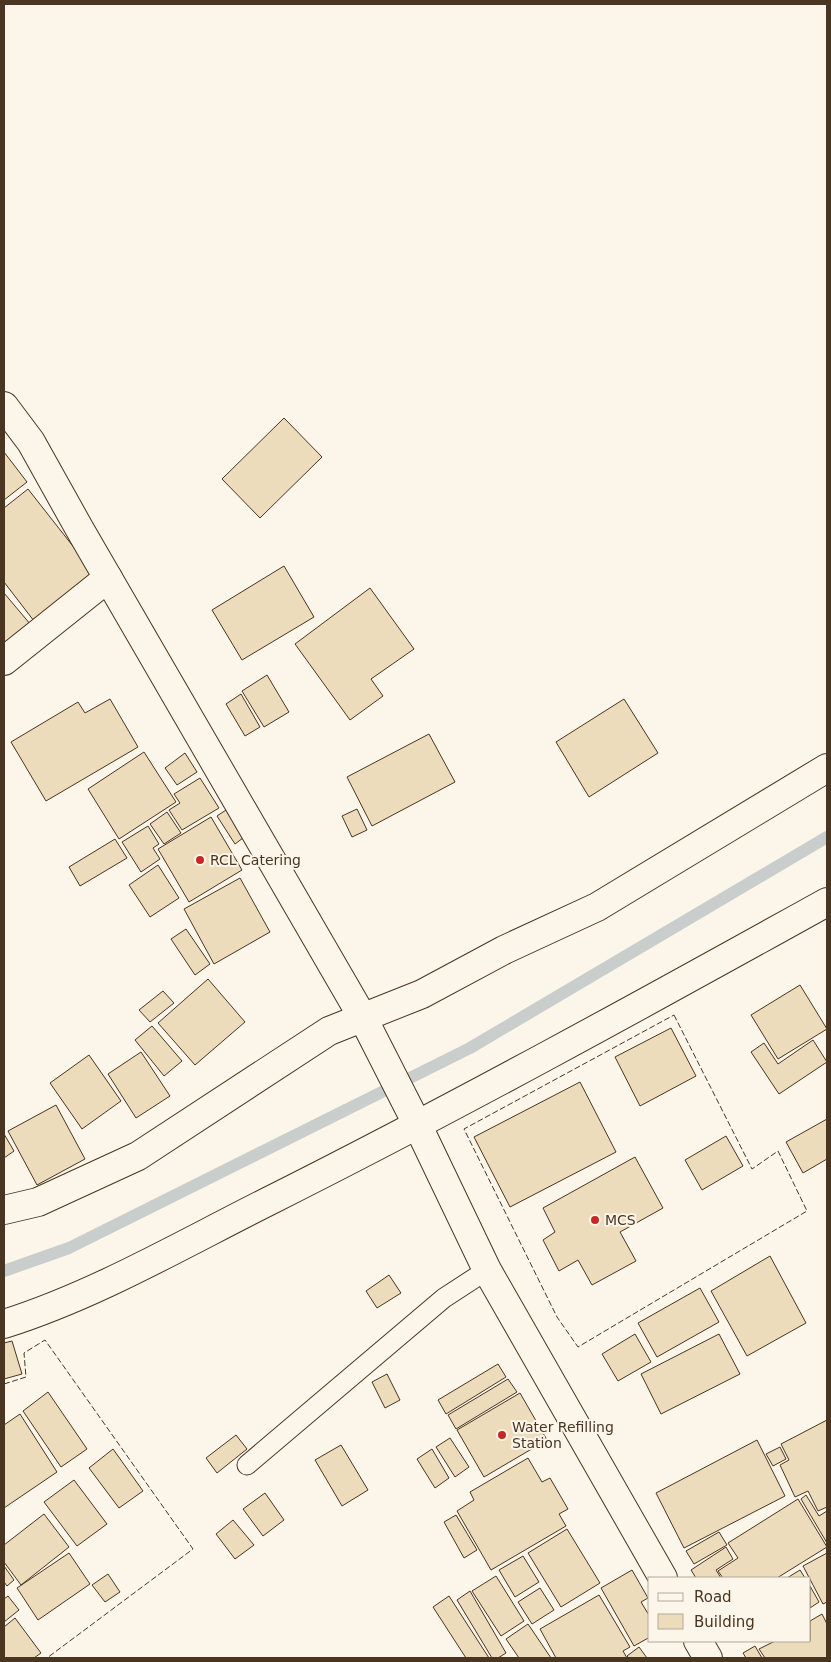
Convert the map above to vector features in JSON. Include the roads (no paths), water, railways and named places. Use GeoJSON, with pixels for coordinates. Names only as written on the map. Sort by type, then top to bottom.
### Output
{"type":"FeatureCollection","features":[{"type":"Feature","properties":{"kind":"street"},"geometry":{"type":"LineString","coordinates":[[4,406],[31,442],[364,1018],[487,1270],[662,1577]]}},
{"type":"Feature","properties":{"kind":"street"},"geometry":{"type":"LineString","coordinates":[[4,661],[108,578]]}},
{"type":"Feature","properties":{"kind":"street"},"geometry":{"type":"LineString","coordinates":[[4,1210],[38,1202],[138,1156],[329,1031],[422,994],[504,950],[597,907],[827,768]]}},
{"type":"Feature","properties":{"kind":"street"},"geometry":{"type":"LineString","coordinates":[[4,1324],[41,1312],[136,1268],[418,1126],[827,902]]}},
{"type":"Feature","properties":{"kind":"street"},"geometry":{"type":"LineString","coordinates":[[699,1642],[708,1658]]}},
{"type":"Feature","properties":{"kind":"lane"},"geometry":{"type":"LineString","coordinates":[[247,1465],[444,1298],[487,1270]]}},
{"type":"Feature","properties":{"kind":"waterway"},"geometry":{"type":"LineString","coordinates":[[4,1271],[69,1248],[470,1048],[827,837]]}},
{"type":"Feature","properties":{"kind":"place","name":"RCL Catering"},"geometry":{"type":"Point","coordinates":[200,860]}},
{"type":"Feature","properties":{"kind":"place","name":"MCS"},"geometry":{"type":"Point","coordinates":[595,1220]}},
{"type":"Feature","properties":{"kind":"place","name":"Water Refilling Station"},"geometry":{"type":"Point","coordinates":[502,1435]}}]}
